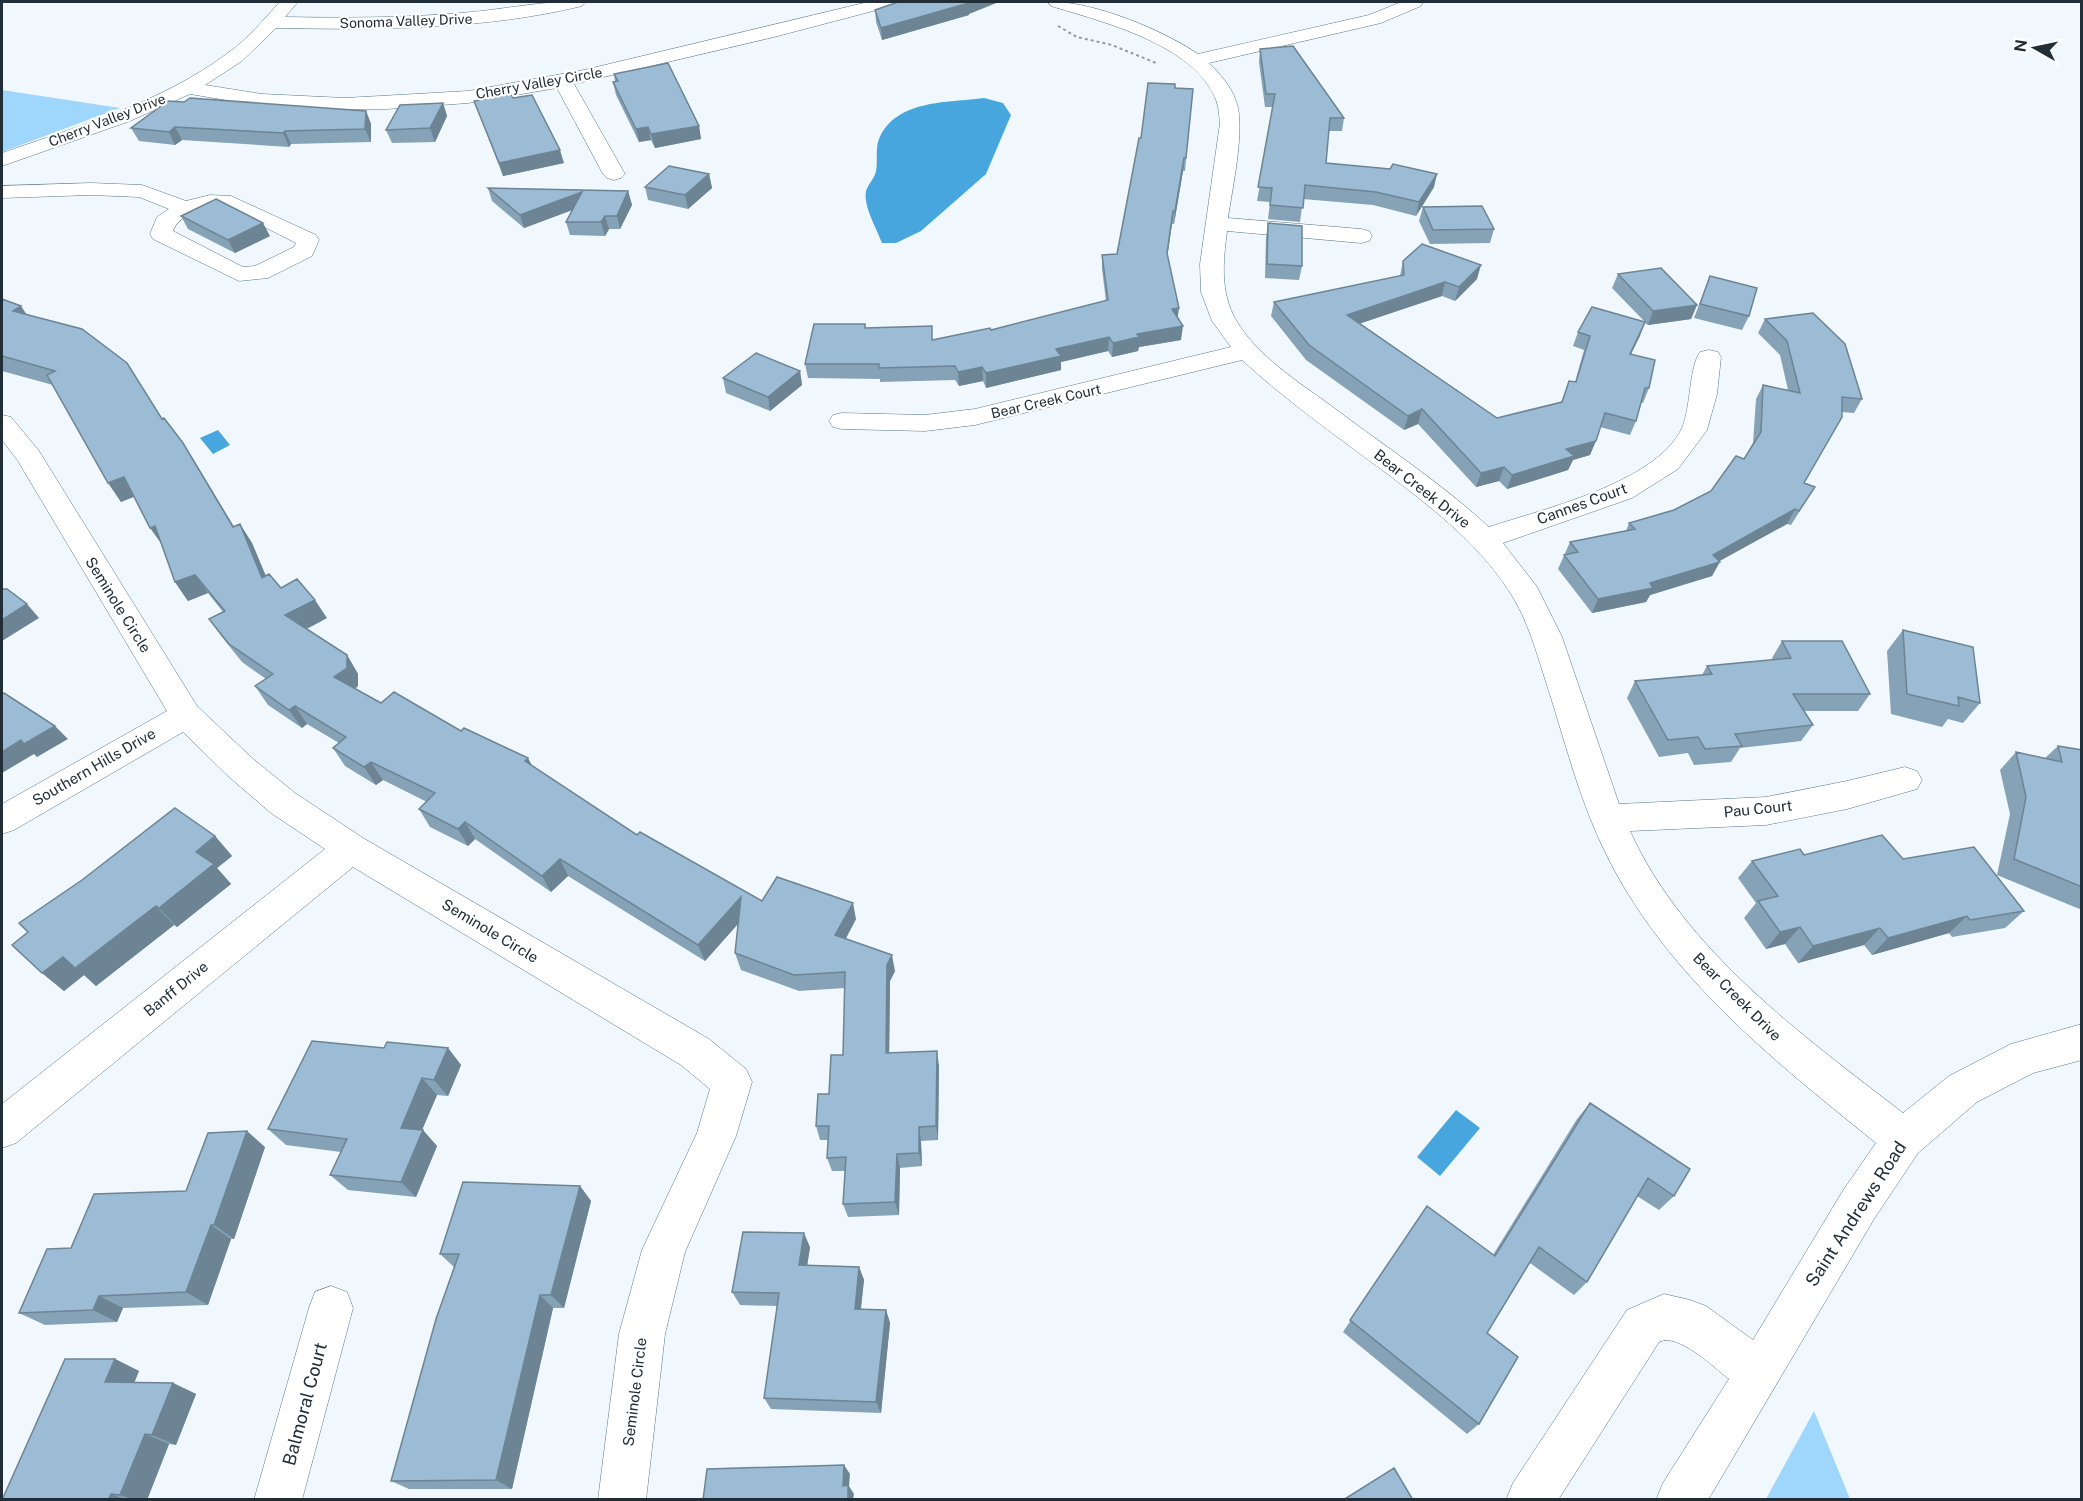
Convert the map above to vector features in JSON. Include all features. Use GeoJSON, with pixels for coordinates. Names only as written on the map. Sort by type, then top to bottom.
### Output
{"type":"FeatureCollection","features":[{"type":"Feature","properties":{"kind":"street","name":"Cherry Valley Drive"},"geometry":{"type":"LineString","coordinates":[[2,160],[114,120],[185,87],[235,57],[289,2]]}},
{"type":"Feature","properties":{"kind":"street","name":"Sonoma Valley Drive"},"geometry":{"type":"LineString","coordinates":[[270,22],[435,22],[504,15],[576,2]]}},
{"type":"Feature","properties":{"kind":"street","name":"Cherry Valley Circle"},"geometry":{"type":"LineString","coordinates":[[185,87],[215,94],[262,100],[376,103],[504,92],[563,81],[818,21],[886,2]]}},
{"type":"Feature","properties":{"kind":"street"},"geometry":{"type":"LineString","coordinates":[[1194,61],[1375,19],[1415,2]]}},
{"type":"Feature","properties":{"kind":"street","name":"Bear Creek Drive"},"geometry":{"type":"LineString","coordinates":[[1057,10],[1153,36],[1194,61],[1214,79],[1226,100],[1230,123],[1211,264],[1213,292],[1224,321],[1247,351],[1278,379],[1452,509],[1484,538],[1526,594],[1547,637],[1607,818],[1626,861],[1661,916],[1714,978],[1787,1047],[1903,1139]]}},
{"type":"Feature","properties":{"kind":"street"},"geometry":{"type":"LineString","coordinates":[[563,81],[614,174]]}},
{"type":"Feature","properties":{"kind":"street"},"geometry":{"type":"LineString","coordinates":[[2,192],[91,189],[141,191],[184,208],[210,201],[231,202],[308,240],[304,250],[260,273],[239,274],[161,234],[165,222],[184,208]]}},
{"type":"Feature","properties":{"kind":"street"},"geometry":{"type":"LineString","coordinates":[[1217,224],[1361,236]]}},
{"type":"Feature","properties":{"kind":"street","name":"Bear Creek Court"},"geometry":{"type":"LineString","coordinates":[[842,421],[925,423],[975,417],[1247,351]]}},
{"type":"Feature","properties":{"kind":"street","name":"Cannes Court"},"geometry":{"type":"LineString","coordinates":[[1484,538],[1622,492],[1668,463],[1694,430],[1704,394],[1709,357]]}},
{"type":"Feature","properties":{"kind":"street","name":"Seminole Circle"},"geometry":{"type":"LineString","coordinates":[[2,423],[29,458],[186,714],[240,767],[283,803],[351,848],[695,1052],[732,1082],[716,1136],[664,1250],[642,1334],[622,1500]]}},
{"type":"Feature","properties":{"kind":"street","name":"Southern Hills Drive"},"geometry":{"type":"LineString","coordinates":[[2,820],[186,714]]}},
{"type":"Feature","properties":{"kind":"street","name":"Pau Court"},"geometry":{"type":"LineString","coordinates":[[1607,818],[1766,811],[1905,780]]}},
{"type":"Feature","properties":{"kind":"street","name":"Banff Drive"},"geometry":{"type":"LineString","coordinates":[[2,1129],[351,848]]}},
{"type":"Feature","properties":{"kind":"street","name":"Saint Andrews Road"},"geometry":{"type":"LineString","coordinates":[[1680,1500],[1759,1373],[1858,1204],[1903,1139],[1964,1089],[2025,1057],[2082,1042]]}},
{"type":"Feature","properties":{"kind":"street","name":"Balmoral Court"},"geometry":{"type":"LineString","coordinates":[[278,1500],[331,1308]]}},
{"type":"Feature","properties":{"kind":"street"},"geometry":{"type":"LineString","coordinates":[[1530,1500],[1643,1326],[1664,1316],[1690,1322],[1759,1373]]}},
{"type":"Feature","properties":{"kind":"path"},"geometry":{"type":"LineString","coordinates":[[1057,10],[1057,25],[1071,35],[1111,45],[1157,64]]}},
{"type":"Feature","properties":{"kind":"shaded area"},"geometry":{"type":"Polygon","coordinates":[[[2,90],[120,108],[2,152],[2,90]]]}},
{"type":"Feature","properties":{"kind":"shaded area"},"geometry":{"type":"Polygon","coordinates":[[[984,98],[1003,103],[1011,115],[986,174],[921,231],[896,243],[882,243],[868,210],[866,191],[876,171],[879,139],[887,126],[898,116],[924,105],[984,98]]]}},
{"type":"Feature","properties":{"kind":"shaded area"},"geometry":{"type":"Polygon","coordinates":[[[218,430],[230,445],[213,454],[200,438],[218,430]]]}},
{"type":"Feature","properties":{"kind":"shaded area"},"geometry":{"type":"Polygon","coordinates":[[[1456,1110],[1480,1128],[1440,1176],[1417,1157],[1456,1110]]]}},
{"type":"Feature","properties":{"kind":"shaded area"},"geometry":{"type":"Polygon","coordinates":[[[1814,1411],[1850,1499],[1766,1499],[1814,1411]]]}},
{"type":"Feature","properties":{"kind":"building"},"geometry":{"type":"Polygon","coordinates":[[[898,2],[969,3],[881,28],[875,10],[898,2]]]}},
{"type":"Feature","properties":{"kind":"building"},"geometry":{"type":"Polygon","coordinates":[[[1293,46],[1344,118],[1330,118],[1326,163],[1390,169],[1393,164],[1437,174],[1419,202],[1376,192],[1305,185],[1303,208],[1270,205],[1272,188],[1258,187],[1275,94],[1266,94],[1260,49],[1293,46]]]}},
{"type":"Feature","properties":{"kind":"building"},"geometry":{"type":"Polygon","coordinates":[[[668,63],[699,126],[651,134],[648,127],[636,129],[613,82],[618,81],[614,74],[668,63]]]}},
{"type":"Feature","properties":{"kind":"building"},"geometry":{"type":"Polygon","coordinates":[[[1148,83],[1175,84],[1175,88],[1193,89],[1186,158],[1184,158],[1175,211],[1173,211],[1167,253],[1179,308],[1172,309],[1183,326],[1137,334],[1139,337],[1113,343],[1109,337],[1056,349],[1061,356],[986,373],[982,367],[958,372],[955,366],[879,368],[879,364],[805,364],[814,324],[865,324],[865,328],[932,326],[932,340],[990,328],[991,330],[1108,300],[1102,255],[1117,254],[1139,138],[1141,138],[1148,83]]]}},
{"type":"Feature","properties":{"kind":"building"},"geometry":{"type":"Polygon","coordinates":[[[511,94],[513,98],[532,95],[560,150],[499,163],[474,101],[511,94]]]}},
{"type":"Feature","properties":{"kind":"building"},"geometry":{"type":"Polygon","coordinates":[[[190,98],[366,111],[365,129],[285,131],[283,133],[175,127],[169,132],[131,128],[168,101],[184,102],[190,98]]]}},
{"type":"Feature","properties":{"kind":"building"},"geometry":{"type":"Polygon","coordinates":[[[443,103],[430,128],[386,130],[400,105],[443,103]]]}},
{"type":"Feature","properties":{"kind":"building"},"geometry":{"type":"Polygon","coordinates":[[[669,166],[709,174],[685,195],[645,187],[669,166]]]}},
{"type":"Feature","properties":{"kind":"building"},"geometry":{"type":"Polygon","coordinates":[[[488,188],[628,191],[617,216],[605,216],[601,222],[566,222],[582,192],[520,215],[488,188]]]}},
{"type":"Feature","properties":{"kind":"building"},"geometry":{"type":"Polygon","coordinates":[[[216,199],[263,223],[228,240],[181,216],[216,199]]]}},
{"type":"Feature","properties":{"kind":"building"},"geometry":{"type":"Polygon","coordinates":[[[1482,206],[1494,229],[1433,230],[1423,207],[1482,206]]]}},
{"type":"Feature","properties":{"kind":"building"},"geometry":{"type":"Polygon","coordinates":[[[1268,223],[1302,226],[1302,266],[1267,264],[1268,223]]]}},
{"type":"Feature","properties":{"kind":"building"},"geometry":{"type":"Polygon","coordinates":[[[1422,244],[1481,265],[1459,287],[1445,282],[1347,315],[1497,418],[1562,402],[1569,381],[1576,382],[1590,336],[1578,332],[1592,307],[1645,322],[1630,354],[1655,360],[1649,388],[1645,388],[1636,421],[1605,413],[1596,441],[1566,449],[1574,456],[1512,475],[1504,467],[1481,473],[1422,409],[1408,416],[1309,345],[1274,302],[1404,275],[1403,261],[1422,244]]]}},
{"type":"Feature","properties":{"kind":"building"},"geometry":{"type":"Polygon","coordinates":[[[1661,268],[1697,305],[1653,311],[1618,274],[1661,268]]]}},
{"type":"Feature","properties":{"kind":"building"},"geometry":{"type":"Polygon","coordinates":[[[1710,276],[1757,288],[1749,316],[1700,304],[1710,276]]]}},
{"type":"Feature","properties":{"kind":"building"},"geometry":{"type":"Polygon","coordinates":[[[2,299],[21,306],[13,311],[82,329],[127,363],[162,419],[164,418],[183,443],[233,527],[240,524],[262,578],[269,574],[281,588],[297,579],[315,600],[285,615],[347,655],[347,668],[334,677],[381,703],[394,692],[461,731],[464,728],[528,758],[525,761],[637,835],[640,832],[762,901],[777,877],[853,903],[835,935],[892,955],[887,965],[886,1053],[937,1051],[936,1126],[919,1127],[919,1153],[897,1154],[895,1202],[843,1204],[846,1157],[827,1158],[829,1126],[816,1126],[818,1094],[829,1094],[831,1055],[843,1055],[845,972],[794,975],[735,953],[741,897],[698,945],[560,859],[542,876],[465,822],[458,829],[419,809],[435,793],[371,762],[364,767],[333,748],[346,737],[295,706],[289,710],[255,686],[273,674],[229,644],[209,619],[225,611],[195,575],[175,582],[155,526],[150,528],[124,477],[108,483],[47,375],[55,371],[2,356],[2,299]]]}},
{"type":"Feature","properties":{"kind":"building"},"geometry":{"type":"Polygon","coordinates":[[[1813,313],[1845,344],[1862,399],[1842,397],[1842,417],[1804,483],[1815,487],[1799,511],[1795,509],[1713,555],[1720,562],[1650,583],[1653,588],[1598,599],[1564,555],[1578,552],[1570,542],[1635,529],[1629,523],[1674,510],[1711,491],[1736,456],[1744,459],[1761,432],[1763,385],[1800,393],[1787,341],[1765,319],[1813,313]]]}},
{"type":"Feature","properties":{"kind":"building"},"geometry":{"type":"Polygon","coordinates":[[[756,353],[800,371],[768,397],[723,378],[756,353]]]}},
{"type":"Feature","properties":{"kind":"building"},"geometry":{"type":"Polygon","coordinates":[[[2,589],[7,589],[27,604],[2,620],[2,589]]]}},
{"type":"Feature","properties":{"kind":"building"},"geometry":{"type":"Polygon","coordinates":[[[1903,630],[1973,647],[1980,703],[1958,697],[1959,706],[1907,694],[1903,630]]]}},
{"type":"Feature","properties":{"kind":"building"},"geometry":{"type":"Polygon","coordinates":[[[1782,641],[1842,641],[1870,694],[1793,694],[1813,725],[1735,734],[1742,746],[1705,749],[1698,737],[1668,740],[1635,681],[1712,674],[1707,666],[1791,658],[1782,641]]]}},
{"type":"Feature","properties":{"kind":"building"},"geometry":{"type":"Polygon","coordinates":[[[4,693],[55,726],[24,744],[21,740],[2,752],[2,694],[4,693]]]}},
{"type":"Feature","properties":{"kind":"building"},"geometry":{"type":"Polygon","coordinates":[[[2058,746],[2082,750],[2082,887],[2014,859],[2026,797],[2016,752],[2062,762],[2058,746]]]}},
{"type":"Feature","properties":{"kind":"building"},"geometry":{"type":"Polygon","coordinates":[[[175,808],[215,836],[196,852],[214,864],[159,908],[156,906],[75,968],[63,957],[42,973],[12,945],[28,932],[19,923],[82,880],[175,808]]]}},
{"type":"Feature","properties":{"kind":"building"},"geometry":{"type":"Polygon","coordinates":[[[1882,835],[1903,859],[1974,847],[2024,911],[1970,920],[1967,916],[1888,938],[1880,928],[1813,946],[1800,927],[1780,932],[1758,901],[1778,896],[1752,861],[1800,849],[1804,855],[1882,835]]]}},
{"type":"Feature","properties":{"kind":"building"},"geometry":{"type":"Polygon","coordinates":[[[312,1041],[384,1048],[387,1042],[448,1048],[434,1080],[422,1078],[401,1128],[423,1130],[401,1182],[330,1175],[347,1139],[268,1129],[312,1041]]]}},
{"type":"Feature","properties":{"kind":"building"},"geometry":{"type":"Polygon","coordinates":[[[1590,1103],[1690,1169],[1674,1196],[1648,1178],[1587,1282],[1539,1247],[1487,1333],[1518,1357],[1479,1424],[1350,1320],[1427,1206],[1495,1256],[1590,1103]]]}},
{"type":"Feature","properties":{"kind":"building"},"geometry":{"type":"Polygon","coordinates":[[[247,1131],[214,1225],[211,1225],[186,1292],[99,1296],[93,1310],[19,1313],[47,1249],[71,1248],[94,1194],[186,1191],[208,1133],[247,1131]]]}},
{"type":"Feature","properties":{"kind":"building"},"geometry":{"type":"Polygon","coordinates":[[[463,1182],[580,1186],[551,1295],[540,1295],[496,1480],[391,1481],[436,1319],[459,1254],[440,1254],[463,1182]]]}},
{"type":"Feature","properties":{"kind":"building"},"geometry":{"type":"Polygon","coordinates":[[[743,1232],[804,1233],[799,1265],[859,1267],[855,1309],[886,1310],[876,1402],[764,1398],[779,1293],[732,1292],[743,1232]]]}},
{"type":"Feature","properties":{"kind":"building"},"geometry":{"type":"Polygon","coordinates":[[[65,1359],[115,1359],[105,1382],[173,1383],[152,1435],[145,1434],[120,1495],[111,1494],[108,1500],[2,1500],[65,1359]]]}},
{"type":"Feature","properties":{"kind":"building"},"geometry":{"type":"Polygon","coordinates":[[[844,1465],[843,1486],[848,1485],[848,1500],[703,1500],[707,1469],[844,1465]]]}},
{"type":"Feature","properties":{"kind":"building"},"geometry":{"type":"Polygon","coordinates":[[[1394,1468],[1413,1500],[1343,1500],[1394,1468]]]}}]}
